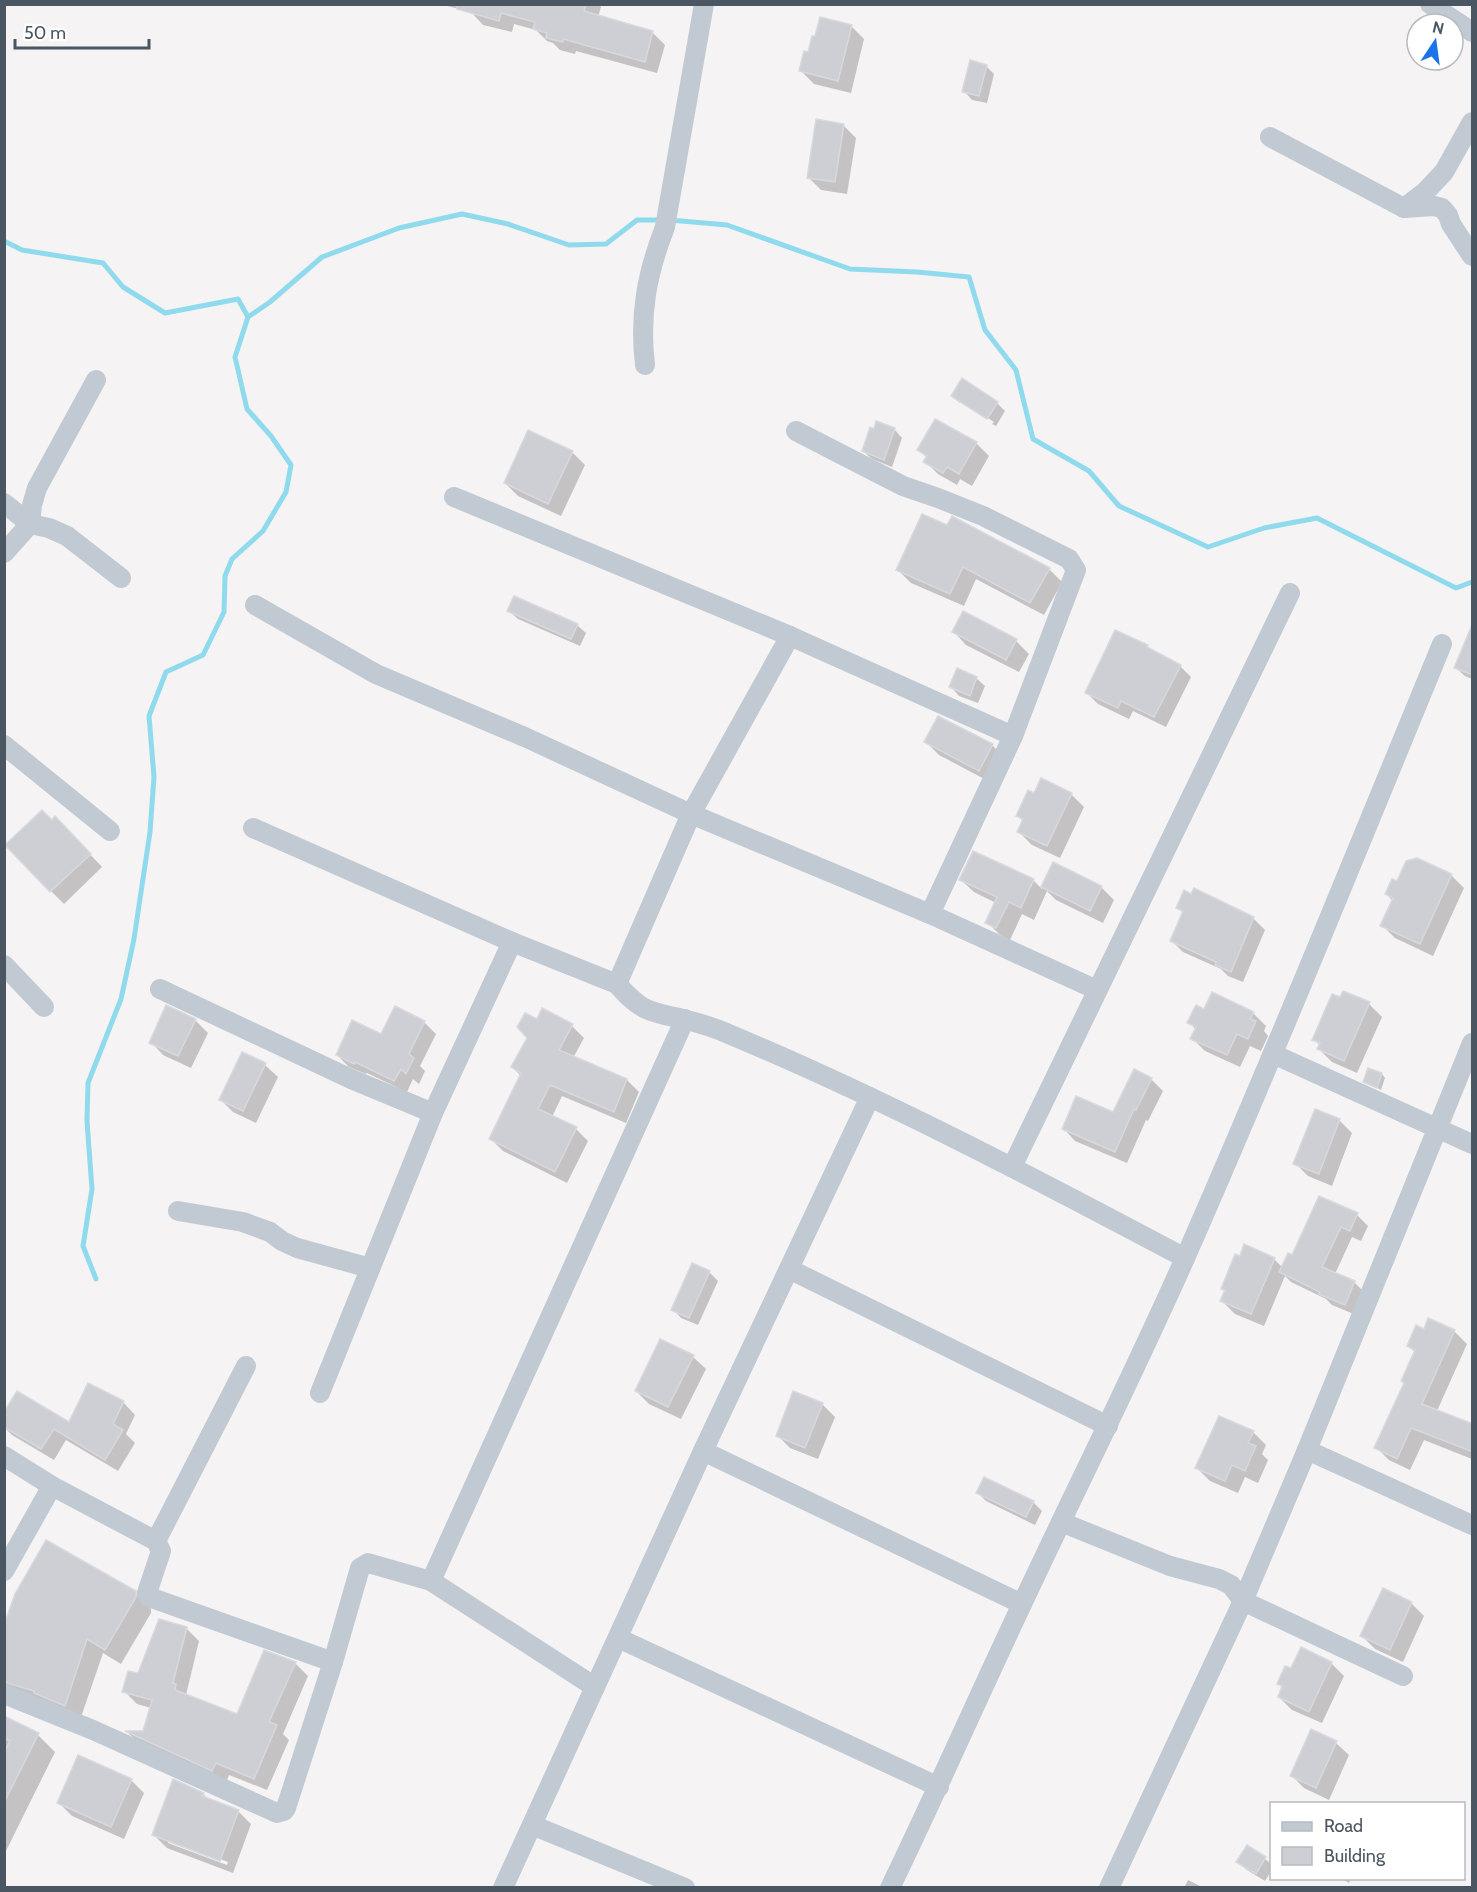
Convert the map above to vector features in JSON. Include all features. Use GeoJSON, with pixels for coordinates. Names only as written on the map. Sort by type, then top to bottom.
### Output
{"type":"FeatureCollection","features":[{"type":"Feature","properties":{"kind":"street"},"geometry":{"type":"LineString","coordinates":[[645,365],[642,341],[644,306],[652,261],[665,227],[704,4]]}},
{"type":"Feature","properties":{"kind":"street"},"geometry":{"type":"LineString","coordinates":[[1430,4],[1450,10],[1473,32]]}},
{"type":"Feature","properties":{"kind":"street"},"geometry":{"type":"LineString","coordinates":[[1404,208],[1425,192],[1444,172],[1473,122]]}},
{"type":"Feature","properties":{"kind":"street"},"geometry":{"type":"LineString","coordinates":[[1270,137],[1404,208],[1434,206],[1442,208],[1473,255]]}},
{"type":"Feature","properties":{"kind":"street"},"geometry":{"type":"LineString","coordinates":[[4,553],[30,524],[37,488],[96,380]]}},
{"type":"Feature","properties":{"kind":"street"},"geometry":{"type":"LineString","coordinates":[[796,431],[903,486],[983,516],[1069,559],[1076,570],[1012,736],[930,914]]}},
{"type":"Feature","properties":{"kind":"street"},"geometry":{"type":"LineString","coordinates":[[454,497],[790,636],[1012,736]]}},
{"type":"Feature","properties":{"kind":"street"},"geometry":{"type":"LineString","coordinates":[[4,502],[30,524],[49,528],[67,536],[121,578]]}},
{"type":"Feature","properties":{"kind":"street"},"geometry":{"type":"LineString","coordinates":[[1012,1167],[1290,593]]}},
{"type":"Feature","properties":{"kind":"street"},"geometry":{"type":"LineString","coordinates":[[255,605],[376,674],[527,738],[691,814],[930,914],[1097,990]]}},
{"type":"Feature","properties":{"kind":"street"},"geometry":{"type":"LineString","coordinates":[[617,984],[691,814],[790,636]]}},
{"type":"Feature","properties":{"kind":"street"},"geometry":{"type":"LineString","coordinates":[[890,1887],[939,1787],[1022,1604],[1108,1426],[1185,1258],[1273,1054],[1442,644]]}},
{"type":"Feature","properties":{"kind":"street"},"geometry":{"type":"LineString","coordinates":[[4,745],[110,831]]}},
{"type":"Feature","properties":{"kind":"street"},"geometry":{"type":"LineString","coordinates":[[253,828],[512,942],[617,984],[628,997],[643,1008],[723,1031],[870,1097],[1012,1167],[1185,1258]]}},
{"type":"Feature","properties":{"kind":"street"},"geometry":{"type":"LineString","coordinates":[[320,1393],[433,1113],[512,942]]}},
{"type":"Feature","properties":{"kind":"street"},"geometry":{"type":"LineString","coordinates":[[4,965],[44,1007]]}},
{"type":"Feature","properties":{"kind":"street"},"geometry":{"type":"LineString","coordinates":[[160,990],[351,1079],[433,1113]]}},
{"type":"Feature","properties":{"kind":"street"},"geometry":{"type":"LineString","coordinates":[[431,1581],[684,1019]]}},
{"type":"Feature","properties":{"kind":"street"},"geometry":{"type":"LineString","coordinates":[[1109,1887],[1243,1601],[1473,1043]]}},
{"type":"Feature","properties":{"kind":"street"},"geometry":{"type":"LineString","coordinates":[[1273,1054],[1473,1143]]}},
{"type":"Feature","properties":{"kind":"street"},"geometry":{"type":"LineString","coordinates":[[503,1887],[870,1097]]}},
{"type":"Feature","properties":{"kind":"street"},"geometry":{"type":"LineString","coordinates":[[178,1211],[243,1222],[270,1232],[297,1248],[370,1268]]}},
{"type":"Feature","properties":{"kind":"street"},"geometry":{"type":"LineString","coordinates":[[789,1269],[1108,1426]]}},
{"type":"Feature","properties":{"kind":"street"},"geometry":{"type":"LineString","coordinates":[[156,1541],[246,1366]]}},
{"type":"Feature","properties":{"kind":"street"},"geometry":{"type":"LineString","coordinates":[[1307,1450],[1473,1525]]}},
{"type":"Feature","properties":{"kind":"street"},"geometry":{"type":"LineString","coordinates":[[704,1451],[1022,1604]]}},
{"type":"Feature","properties":{"kind":"street"},"geometry":{"type":"LineString","coordinates":[[4,1456],[52,1486],[156,1541],[161,1551],[147,1593],[149,1597],[333,1662]]}},
{"type":"Feature","properties":{"kind":"street"},"geometry":{"type":"LineString","coordinates":[[4,1571],[52,1486]]}},
{"type":"Feature","properties":{"kind":"street"},"geometry":{"type":"LineString","coordinates":[[1061,1522],[1170,1566],[1219,1579],[1232,1585],[1243,1601],[1403,1676]]}},
{"type":"Feature","properties":{"kind":"street"},"geometry":{"type":"LineString","coordinates":[[4,1694],[93,1730],[277,1813],[284,1811],[363,1564],[372,1564],[431,1581],[595,1687]]}},
{"type":"Feature","properties":{"kind":"street"},"geometry":{"type":"LineString","coordinates":[[618,1638],[939,1787]]}},
{"type":"Feature","properties":{"kind":"street"},"geometry":{"type":"LineString","coordinates":[[532,1825],[685,1887]]}},
{"type":"Feature","properties":{"kind":"building"},"geometry":{"type":"Polygon","coordinates":[[[457,4],[586,4],[584,11],[653,31],[645,62],[563,39],[563,42],[546,38],[547,33],[533,29],[535,22],[501,13],[499,21],[457,9],[457,4]]]}},
{"type":"Feature","properties":{"kind":"building"},"geometry":{"type":"Polygon","coordinates":[[[820,17],[852,25],[838,81],[799,71],[804,51],[808,52],[820,17]]]}},
{"type":"Feature","properties":{"kind":"building"},"geometry":{"type":"Polygon","coordinates":[[[970,60],[987,65],[979,96],[962,92],[970,60]]]}},
{"type":"Feature","properties":{"kind":"building"},"geometry":{"type":"Polygon","coordinates":[[[816,119],[844,124],[835,182],[807,178],[816,119]]]}},
{"type":"Feature","properties":{"kind":"building"},"geometry":{"type":"Polygon","coordinates":[[[962,378],[998,402],[987,419],[951,396],[962,378]]]}},
{"type":"Feature","properties":{"kind":"building"},"geometry":{"type":"Polygon","coordinates":[[[935,419],[977,442],[959,474],[947,467],[943,473],[923,462],[927,456],[917,450],[935,419]]]}},
{"type":"Feature","properties":{"kind":"building"},"geometry":{"type":"Polygon","coordinates":[[[876,421],[895,428],[884,460],[862,451],[870,427],[874,429],[876,421]]]}},
{"type":"Feature","properties":{"kind":"building"},"geometry":{"type":"Polygon","coordinates":[[[528,430],[573,451],[548,504],[504,483],[528,430]]]}},
{"type":"Feature","properties":{"kind":"building"},"geometry":{"type":"Polygon","coordinates":[[[922,514],[947,525],[952,516],[1050,568],[1030,603],[963,567],[950,594],[896,570],[922,514]]]}},
{"type":"Feature","properties":{"kind":"building"},"geometry":{"type":"Polygon","coordinates":[[[514,596],[578,624],[571,639],[507,611],[514,596]]]}},
{"type":"Feature","properties":{"kind":"building"},"geometry":{"type":"Polygon","coordinates":[[[963,611],[1017,639],[1006,660],[952,632],[963,611]]]}},
{"type":"Feature","properties":{"kind":"building"},"geometry":{"type":"Polygon","coordinates":[[[1473,625],[1473,675],[1454,668],[1473,625]]]}},
{"type":"Feature","properties":{"kind":"building"},"geometry":{"type":"Polygon","coordinates":[[[1115,630],[1148,645],[1147,647],[1181,665],[1154,717],[1121,701],[1118,708],[1085,693],[1115,630]]]}},
{"type":"Feature","properties":{"kind":"building"},"geometry":{"type":"Polygon","coordinates":[[[957,668],[977,677],[970,696],[949,687],[957,668]]]}},
{"type":"Feature","properties":{"kind":"building"},"geometry":{"type":"Polygon","coordinates":[[[938,716],[993,744],[979,771],[924,742],[938,716]]]}},
{"type":"Feature","properties":{"kind":"building"},"geometry":{"type":"Polygon","coordinates":[[[1041,778],[1072,793],[1047,846],[1017,832],[1023,819],[1016,816],[1028,790],[1034,793],[1041,778]]]}},
{"type":"Feature","properties":{"kind":"building"},"geometry":{"type":"Polygon","coordinates":[[[42,810],[52,820],[55,816],[91,854],[50,892],[5,845],[42,810]]]}},
{"type":"Feature","properties":{"kind":"building"},"geometry":{"type":"Polygon","coordinates":[[[973,851],[1034,879],[1021,908],[1009,902],[996,928],[985,923],[997,897],[959,880],[973,851]]]}},
{"type":"Feature","properties":{"kind":"building"},"geometry":{"type":"Polygon","coordinates":[[[1417,858],[1452,874],[1420,944],[1380,926],[1393,898],[1385,894],[1392,879],[1397,881],[1406,861],[1417,858]]]}},
{"type":"Feature","properties":{"kind":"building"},"geometry":{"type":"Polygon","coordinates":[[[1053,862],[1102,886],[1090,911],[1041,887],[1053,862]]]}},
{"type":"Feature","properties":{"kind":"building"},"geometry":{"type":"Polygon","coordinates":[[[1194,888],[1254,917],[1231,972],[1215,965],[1216,962],[1170,941],[1183,911],[1176,908],[1184,890],[1191,894],[1194,888]]]}},
{"type":"Feature","properties":{"kind":"building"},"geometry":{"type":"Polygon","coordinates":[[[1343,991],[1370,1002],[1344,1061],[1317,1049],[1320,1043],[1312,1040],[1332,994],[1340,997],[1343,991]]]}},
{"type":"Feature","properties":{"kind":"building"},"geometry":{"type":"Polygon","coordinates":[[[1212,992],[1254,1012],[1250,1019],[1256,1021],[1248,1039],[1237,1034],[1227,1055],[1190,1039],[1196,1027],[1187,1023],[1196,1005],[1204,1009],[1212,992]]]}},
{"type":"Feature","properties":{"kind":"building"},"geometry":{"type":"Polygon","coordinates":[[[166,1005],[196,1019],[178,1056],[149,1043],[166,1005]]]}},
{"type":"Feature","properties":{"kind":"building"},"geometry":{"type":"Polygon","coordinates":[[[395,1006],[425,1021],[409,1054],[414,1058],[406,1074],[401,1069],[394,1081],[336,1055],[352,1020],[381,1034],[395,1006]]]}},
{"type":"Feature","properties":{"kind":"building"},"geometry":{"type":"Polygon","coordinates":[[[542,1008],[573,1024],[559,1050],[627,1079],[614,1112],[550,1085],[538,1109],[577,1127],[555,1172],[489,1139],[521,1073],[511,1067],[527,1038],[517,1027],[525,1013],[537,1019],[542,1008]]]}},
{"type":"Feature","properties":{"kind":"building"},"geometry":{"type":"Polygon","coordinates":[[[242,1052],[266,1063],[243,1111],[219,1100],[242,1052]]]}},
{"type":"Feature","properties":{"kind":"building"},"geometry":{"type":"Polygon","coordinates":[[[1368,1068],[1382,1073],[1377,1088],[1363,1082],[1368,1068]]]}},
{"type":"Feature","properties":{"kind":"building"},"geometry":{"type":"Polygon","coordinates":[[[1134,1069],[1152,1078],[1136,1110],[1134,1109],[1115,1152],[1062,1129],[1076,1096],[1113,1112],[1134,1069]]]}},
{"type":"Feature","properties":{"kind":"building"},"geometry":{"type":"Polygon","coordinates":[[[1315,1109],[1340,1119],[1319,1174],[1293,1164],[1315,1109]]]}},
{"type":"Feature","properties":{"kind":"building"},"geometry":{"type":"Polygon","coordinates":[[[1319,1196],[1358,1213],[1350,1231],[1341,1227],[1322,1267],[1355,1281],[1345,1305],[1279,1272],[1288,1253],[1292,1255],[1319,1196]]]}},
{"type":"Feature","properties":{"kind":"building"},"geometry":{"type":"Polygon","coordinates":[[[1244,1244],[1275,1258],[1251,1314],[1220,1301],[1225,1290],[1221,1289],[1235,1254],[1240,1256],[1244,1244]]]}},
{"type":"Feature","properties":{"kind":"building"},"geometry":{"type":"Polygon","coordinates":[[[692,1263],[710,1271],[689,1318],[671,1310],[692,1263]]]}},
{"type":"Feature","properties":{"kind":"building"},"geometry":{"type":"Polygon","coordinates":[[[1428,1318],[1455,1330],[1422,1404],[1473,1424],[1473,1452],[1411,1428],[1397,1459],[1374,1448],[1404,1383],[1401,1381],[1415,1350],[1407,1346],[1416,1325],[1424,1329],[1428,1318]]]}},
{"type":"Feature","properties":{"kind":"building"},"geometry":{"type":"Polygon","coordinates":[[[660,1339],[694,1355],[668,1407],[635,1391],[660,1339]]]}},
{"type":"Feature","properties":{"kind":"building"},"geometry":{"type":"Polygon","coordinates":[[[88,1383],[124,1401],[113,1424],[123,1430],[105,1460],[54,1429],[41,1449],[4,1427],[4,1412],[17,1391],[69,1422],[88,1383]]]}},
{"type":"Feature","properties":{"kind":"building"},"geometry":{"type":"Polygon","coordinates":[[[793,1391],[823,1403],[805,1448],[776,1436],[793,1391]]]}},
{"type":"Feature","properties":{"kind":"building"},"geometry":{"type":"Polygon","coordinates":[[[1219,1416],[1254,1431],[1248,1443],[1256,1446],[1245,1471],[1232,1465],[1225,1481],[1195,1468],[1219,1416]]]}},
{"type":"Feature","properties":{"kind":"building"},"geometry":{"type":"Polygon","coordinates":[[[984,1477],[1034,1501],[1026,1517],[976,1493],[984,1477]]]}},
{"type":"Feature","properties":{"kind":"building"},"geometry":{"type":"Polygon","coordinates":[[[46,1540],[136,1591],[136,1597],[105,1650],[87,1639],[65,1706],[34,1693],[34,1691],[4,1682],[4,1625],[15,1594],[46,1540]]]}},
{"type":"Feature","properties":{"kind":"building"},"geometry":{"type":"Polygon","coordinates":[[[1383,1588],[1412,1602],[1390,1650],[1360,1636],[1383,1588]]]}},
{"type":"Feature","properties":{"kind":"building"},"geometry":{"type":"Polygon","coordinates":[[[159,1619],[187,1627],[173,1683],[176,1684],[175,1690],[237,1714],[264,1650],[296,1662],[269,1722],[277,1725],[254,1779],[216,1763],[212,1771],[125,1731],[143,1731],[152,1700],[122,1692],[128,1671],[138,1673],[159,1619]]]}},
{"type":"Feature","properties":{"kind":"building"},"geometry":{"type":"Polygon","coordinates":[[[1301,1647],[1332,1662],[1309,1712],[1278,1697],[1282,1686],[1277,1684],[1285,1666],[1291,1668],[1301,1647]]]}},
{"type":"Feature","properties":{"kind":"building"},"geometry":{"type":"Polygon","coordinates":[[[4,1716],[39,1733],[4,1803],[4,1752],[10,1741],[4,1738],[4,1716]]]}},
{"type":"Feature","properties":{"kind":"building"},"geometry":{"type":"Polygon","coordinates":[[[1311,1729],[1337,1741],[1316,1788],[1290,1776],[1311,1729]]]}},
{"type":"Feature","properties":{"kind":"building"},"geometry":{"type":"Polygon","coordinates":[[[78,1755],[132,1779],[111,1827],[57,1803],[78,1755]]]}},
{"type":"Feature","properties":{"kind":"building"},"geometry":{"type":"Polygon","coordinates":[[[173,1779],[204,1793],[202,1796],[239,1810],[220,1861],[152,1835],[173,1779]]]}},
{"type":"Feature","properties":{"kind":"building"},"geometry":{"type":"Polygon","coordinates":[[[1247,1845],[1266,1857],[1256,1874],[1236,1862],[1247,1845]]]}},
{"type":"Feature","properties":{"kind":"waterway"},"geometry":{"type":"LineString","coordinates":[[248,317],[270,302],[322,257],[399,228],[462,214],[508,224],[569,245],[606,244],[637,220],[661,220]]}},
{"type":"Feature","properties":{"kind":"waterway"},"geometry":{"type":"LineString","coordinates":[[670,220],[727,225],[850,269],[969,277],[985,330],[1016,370],[1033,439],[1089,471],[1119,506],[1208,547],[1264,528],[1317,518],[1456,588],[1472,582]]}},
{"type":"Feature","properties":{"kind":"waterway"},"geometry":{"type":"LineString","coordinates":[[4,241],[22,250],[103,263],[123,287],[165,313],[238,299],[248,317],[235,357],[247,409],[271,436],[291,465],[286,492],[263,531],[232,559],[225,576],[224,612],[203,655],[166,672],[149,716],[154,777],[150,832],[134,939],[121,999],[88,1083],[87,1121],[92,1189],[83,1246],[96,1279]]}}]}
